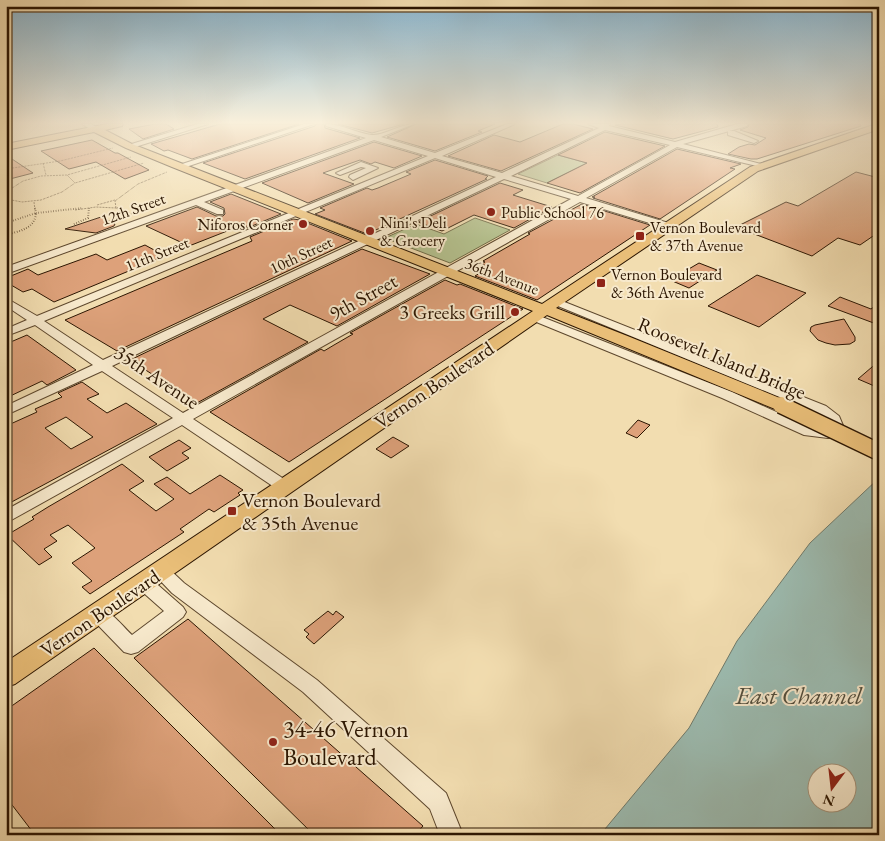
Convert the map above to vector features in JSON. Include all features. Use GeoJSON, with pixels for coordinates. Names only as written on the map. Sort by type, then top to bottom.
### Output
{"type":"FeatureCollection","features":[{"type":"Feature","properties":{"kind":"main road","name":"36th Avenue"},"geometry":{"type":"LineString","coordinates":[[164,163],[235,188],[545,309]]}},
{"type":"Feature","properties":{"kind":"main road","name":"Vernon Boulevard"},"geometry":{"type":"LineString","coordinates":[[6,676],[545,309],[761,166],[769,163]]}},
{"type":"Feature","properties":{"kind":"main road","name":"Roosevelt Island Bridge"},"geometry":{"type":"LineString","coordinates":[[545,309],[781,405],[879,452]]}},
{"type":"Feature","properties":{"kind":"street"},"geometry":{"type":"LineString","coordinates":[[176,168],[190,163]]}},
{"type":"Feature","properties":{"kind":"street","name":"12th Street"},"geometry":{"type":"LineString","coordinates":[[6,271],[302,163]]}},
{"type":"Feature","properties":{"kind":"street","name":"11th Street"},"geometry":{"type":"LineString","coordinates":[[6,333],[417,163]]}},
{"type":"Feature","properties":{"kind":"street"},"geometry":{"type":"LineString","coordinates":[[460,163],[669,226]]}},
{"type":"Feature","properties":{"kind":"street","name":"10th Street"},"geometry":{"type":"LineString","coordinates":[[6,411],[530,163]]}},
{"type":"Feature","properties":{"kind":"street","name":"9th Street"},"geometry":{"type":"LineString","coordinates":[[6,517],[642,163]]}},
{"type":"Feature","properties":{"kind":"street"},"geometry":{"type":"LineString","coordinates":[[750,163],[761,166]]}},
{"type":"Feature","properties":{"kind":"street"},"geometry":{"type":"LineString","coordinates":[[353,177],[369,183]]}},
{"type":"Feature","properties":{"kind":"street"},"geometry":{"type":"LineString","coordinates":[[196,202],[220,212]]}},
{"type":"Feature","properties":{"kind":"street","name":"35th Avenue"},"geometry":{"type":"LineString","coordinates":[[6,300],[285,487]]}},
{"type":"Feature","properties":{"kind":"street","name":"36th Avenue"},"geometry":{"type":"LineString","coordinates":[[545,309],[821,409],[834,419],[837,428],[828,434],[809,432],[545,309]]}},
{"type":"Feature","properties":{"kind":"street"},"geometry":{"type":"LineString","coordinates":[[98,614],[131,646],[177,612],[152,578]]}},
{"type":"Feature","properties":{"kind":"street"},"geometry":{"type":"LineString","coordinates":[[152,578],[178,588],[310,686],[438,801],[452,835]]}},
{"type":"Feature","properties":{"kind":"path"},"geometry":{"type":"LineString","coordinates":[[6,169],[41,163]]}},
{"type":"Feature","properties":{"kind":"path"},"geometry":{"type":"LineString","coordinates":[[43,163],[46,175]]}},
{"type":"Feature","properties":{"kind":"path"},"geometry":{"type":"LineString","coordinates":[[6,192],[23,182],[46,175],[67,175],[99,163]]}},
{"type":"Feature","properties":{"kind":"path"},"geometry":{"type":"LineString","coordinates":[[6,199],[34,202],[62,192],[75,182],[145,163]]}},
{"type":"Feature","properties":{"kind":"path"},"geometry":{"type":"LineString","coordinates":[[90,208],[117,199],[138,184],[176,168]]}},
{"type":"Feature","properties":{"kind":"path"},"geometry":{"type":"LineString","coordinates":[[67,175],[75,182]]}},
{"type":"Feature","properties":{"kind":"path"},"geometry":{"type":"LineString","coordinates":[[116,208],[114,201],[117,199]]}},
{"type":"Feature","properties":{"kind":"path"},"geometry":{"type":"LineString","coordinates":[[6,235],[30,227],[35,222],[34,202]]}},
{"type":"Feature","properties":{"kind":"path"},"geometry":{"type":"LineString","coordinates":[[6,223],[36,213],[62,213],[106,206],[135,216]]}},
{"type":"Feature","properties":{"kind":"path"},"geometry":{"type":"LineString","coordinates":[[74,224],[88,218],[90,208]]}},
{"type":"Feature","properties":{"kind":"green space"},"geometry":{"type":"Polygon","coordinates":[[[541,163],[587,163],[547,183],[518,174],[541,163]]]}},
{"type":"Feature","properties":{"kind":"green space"},"geometry":{"type":"Polygon","coordinates":[[[475,218],[510,230],[450,263],[385,238],[416,224],[444,234],[475,218]]]}},
{"type":"Feature","properties":{"kind":"water","name":"East Channel"},"geometry":{"type":"Polygon","coordinates":[[[879,478],[879,835],[600,835],[689,728],[737,641],[810,543],[879,478]]]}},
{"type":"Feature","properties":{"kind":"building"},"geometry":{"type":"Polygon","coordinates":[[[6,163],[18,163],[33,173],[6,180],[6,163]]]}},
{"type":"Feature","properties":{"kind":"building"},"geometry":{"type":"Polygon","coordinates":[[[60,163],[91,163],[69,169],[60,163]]]}},
{"type":"Feature","properties":{"kind":"building"},"geometry":{"type":"Polygon","coordinates":[[[98,163],[137,163],[149,170],[125,179],[98,163]]]}},
{"type":"Feature","properties":{"kind":"building"},"geometry":{"type":"Polygon","coordinates":[[[204,163],[289,163],[245,179],[204,163]]]}},
{"type":"Feature","properties":{"kind":"building"},"geometry":{"type":"Polygon","coordinates":[[[316,163],[351,163],[323,173],[354,184],[308,203],[262,183],[316,163]]]}},
{"type":"Feature","properties":{"kind":"building"},"geometry":{"type":"Polygon","coordinates":[[[379,163],[405,163],[394,168],[379,163]]]}},
{"type":"Feature","properties":{"kind":"building"},"geometry":{"type":"Polygon","coordinates":[[[427,163],[446,163],[488,176],[485,179],[487,179],[367,234],[315,214],[325,210],[320,208],[367,188],[372,190],[411,174],[406,172],[427,163]]]}},
{"type":"Feature","properties":{"kind":"building"},"geometry":{"type":"Polygon","coordinates":[[[474,163],[518,163],[501,171],[474,163]]]}},
{"type":"Feature","properties":{"kind":"building"},"geometry":{"type":"Polygon","coordinates":[[[587,163],[634,163],[580,193],[547,183],[587,163]]]}},
{"type":"Feature","properties":{"kind":"building"},"geometry":{"type":"Polygon","coordinates":[[[652,163],[741,164],[730,168],[735,169],[660,219],[592,197],[652,163]]]}},
{"type":"Feature","properties":{"kind":"building"},"geometry":{"type":"Polygon","coordinates":[[[856,172],[879,178],[879,232],[860,245],[838,238],[812,256],[736,227],[786,202],[798,206],[856,172]]]}},
{"type":"Feature","properties":{"kind":"building"},"geometry":{"type":"Polygon","coordinates":[[[500,183],[523,190],[513,195],[552,207],[514,228],[474,215],[442,231],[418,222],[500,183]]]}},
{"type":"Feature","properties":{"kind":"building"},"geometry":{"type":"Polygon","coordinates":[[[231,194],[281,214],[247,228],[245,224],[189,246],[146,226],[197,207],[216,216],[223,216],[225,214],[224,208],[210,202],[231,194]]]}},
{"type":"Feature","properties":{"kind":"building"},"geometry":{"type":"Polygon","coordinates":[[[582,204],[650,225],[537,300],[475,276],[490,267],[481,264],[485,262],[483,261],[530,234],[528,233],[582,204]]]}},
{"type":"Feature","properties":{"kind":"building"},"geometry":{"type":"Polygon","coordinates":[[[101,217],[115,224],[114,226],[96,233],[65,229],[101,217]]]}},
{"type":"Feature","properties":{"kind":"building"},"geometry":{"type":"Polygon","coordinates":[[[293,219],[300,220],[352,241],[117,351],[65,320],[252,241],[250,237],[293,219]]]}},
{"type":"Feature","properties":{"kind":"building"},"geometry":{"type":"Polygon","coordinates":[[[145,245],[165,256],[54,302],[32,289],[23,292],[6,282],[6,278],[28,269],[38,275],[96,254],[107,260],[145,245]]]}},
{"type":"Feature","properties":{"kind":"building"},"geometry":{"type":"Polygon","coordinates":[[[362,249],[430,274],[337,326],[290,305],[263,319],[308,342],[197,403],[130,360],[362,249]]]}},
{"type":"Feature","properties":{"kind":"building"},"geometry":{"type":"Polygon","coordinates":[[[699,263],[717,270],[689,288],[670,280],[699,263]]]}},
{"type":"Feature","properties":{"kind":"building"},"geometry":{"type":"Polygon","coordinates":[[[757,275],[806,293],[759,327],[708,306],[757,275]]]}},
{"type":"Feature","properties":{"kind":"building"},"geometry":{"type":"Polygon","coordinates":[[[445,280],[523,309],[289,462],[210,412],[321,349],[324,351],[353,334],[350,333],[445,280]]]}},
{"type":"Feature","properties":{"kind":"building"},"geometry":{"type":"Polygon","coordinates":[[[840,297],[871,309],[879,303],[879,325],[828,306],[840,297]]]}},
{"type":"Feature","properties":{"kind":"building"},"geometry":{"type":"Polygon","coordinates":[[[844,319],[855,337],[855,341],[850,344],[835,345],[826,343],[818,340],[810,331],[811,327],[815,325],[844,319]]]}},
{"type":"Feature","properties":{"kind":"building"},"geometry":{"type":"Polygon","coordinates":[[[27,335],[76,370],[47,385],[42,381],[6,398],[6,344],[27,335]]]}},
{"type":"Feature","properties":{"kind":"building"},"geometry":{"type":"Polygon","coordinates":[[[879,361],[879,388],[858,379],[879,361]]]}},
{"type":"Feature","properties":{"kind":"building"},"geometry":{"type":"Polygon","coordinates":[[[82,382],[99,394],[87,399],[107,413],[126,403],[157,424],[6,505],[6,426],[37,412],[35,409],[62,397],[58,393],[82,382]],[[66,417],[45,428],[71,449],[93,437],[66,417]]]}},
{"type":"Feature","properties":{"kind":"building"},"geometry":{"type":"Polygon","coordinates":[[[638,420],[650,425],[637,438],[626,433],[638,420]]]}},
{"type":"Feature","properties":{"kind":"building"},"geometry":{"type":"Polygon","coordinates":[[[393,437],[409,446],[391,458],[376,449],[393,437]]]}},
{"type":"Feature","properties":{"kind":"building"},"geometry":{"type":"Polygon","coordinates":[[[179,440],[191,448],[182,453],[189,458],[167,471],[149,457],[179,440]]]}},
{"type":"Feature","properties":{"kind":"building"},"geometry":{"type":"Polygon","coordinates":[[[122,464],[144,481],[129,490],[156,511],[174,499],[154,484],[167,477],[190,494],[220,475],[243,490],[238,493],[240,495],[214,512],[209,509],[180,529],[184,532],[90,594],[82,587],[92,581],[72,563],[95,548],[68,525],[50,535],[57,541],[44,549],[52,557],[39,565],[7,535],[34,519],[32,517],[48,507],[122,464]]]}},
{"type":"Feature","properties":{"kind":"building"},"geometry":{"type":"Polygon","coordinates":[[[328,611],[333,615],[336,611],[344,617],[314,644],[306,637],[309,634],[304,630],[328,611]]]}},
{"type":"Feature","properties":{"kind":"building","name":"34-46 Vernon Boulevard"},"geometry":{"type":"Polygon","coordinates":[[[188,619],[423,826],[415,835],[314,835],[134,658],[188,619]]]}},
{"type":"Feature","properties":{"kind":"building"},"geometry":{"type":"Polygon","coordinates":[[[94,648],[281,835],[35,835],[6,797],[6,710],[94,648]]]}},
{"type":"Feature","properties":{"kind":"place","name":"Public School 76"},"geometry":{"type":"Point","coordinates":[491,212]}},
{"type":"Feature","properties":{"kind":"place","name":"Niforos Corner"},"geometry":{"type":"Point","coordinates":[303,224]}},
{"type":"Feature","properties":{"kind":"place","name":"Nini's Deli & Grocery"},"geometry":{"type":"Point","coordinates":[370,231]}},
{"type":"Feature","properties":{"kind":"place","name":"Vernon Boulevard & 37th Avenue"},"geometry":{"type":"Point","coordinates":[640,236]}},
{"type":"Feature","properties":{"kind":"place","name":"Vernon Boulevard & 36th Avenue"},"geometry":{"type":"Point","coordinates":[601,283]}},
{"type":"Feature","properties":{"kind":"place","name":"3 Greeks Grill"},"geometry":{"type":"Point","coordinates":[515,312]}},
{"type":"Feature","properties":{"kind":"place","name":"Vernon Boulevard & 35th Avenue"},"geometry":{"type":"Point","coordinates":[232,511]}},
{"type":"Feature","properties":{"kind":"place","name":"34-46 Vernon Boulevard"},"geometry":{"type":"Point","coordinates":[273,742]}}]}
